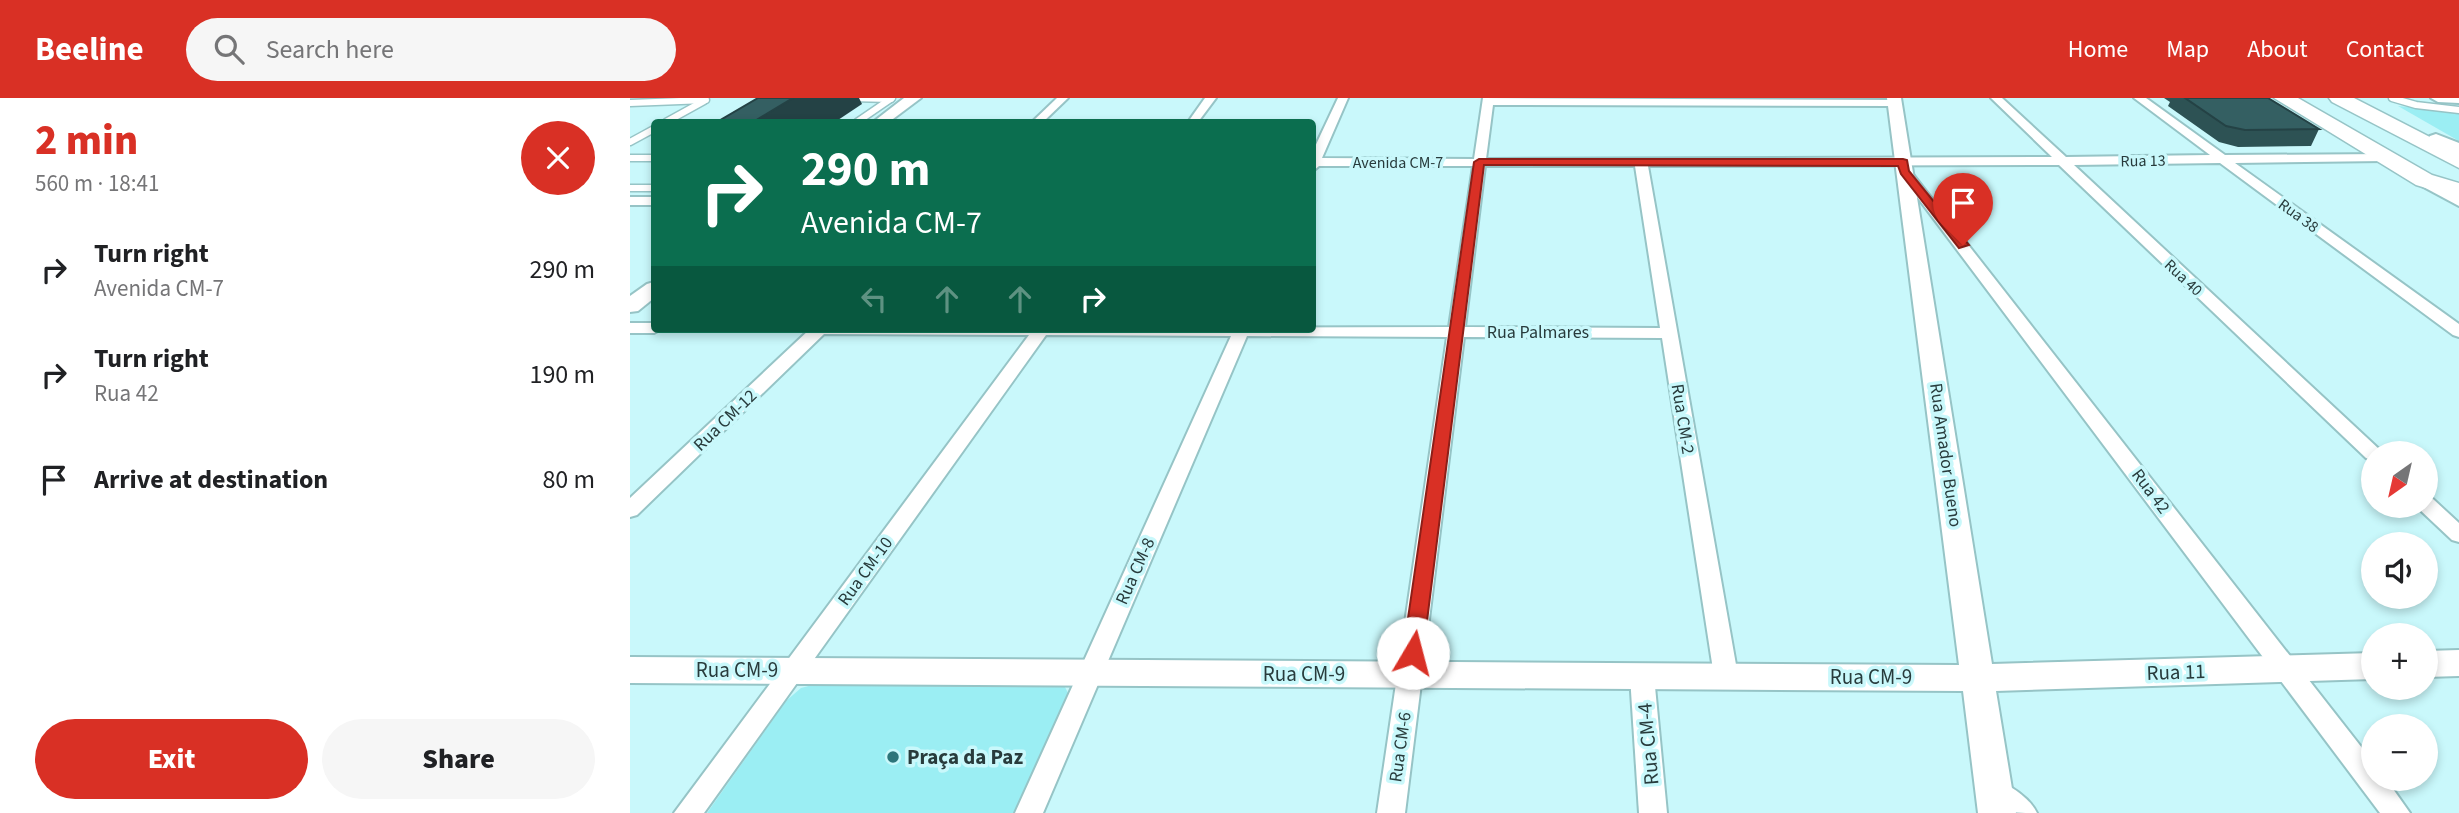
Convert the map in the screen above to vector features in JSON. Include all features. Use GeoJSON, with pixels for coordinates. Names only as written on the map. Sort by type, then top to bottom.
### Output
{"type":"FeatureCollection","features":[{"type":"Feature","properties":{"kind":"highway"},"geometry":{"type":"LineString","coordinates":[[2284,98],[2424,180],[2459,191]]}},
{"type":"Feature","properties":{"kind":"highway"},"geometry":{"type":"LineString","coordinates":[[2320,98],[2459,181]]}},
{"type":"Feature","properties":{"kind":"highway"},"geometry":{"type":"LineString","coordinates":[[2339,98],[2459,161]]}},
{"type":"Feature","properties":{"kind":"highway"},"geometry":{"type":"LineString","coordinates":[[2356,98],[2459,151]]}},
{"type":"Feature","properties":{"kind":"street"},"geometry":{"type":"LineString","coordinates":[[884,119],[914,98]]}},
{"type":"Feature","properties":{"kind":"street"},"geometry":{"type":"LineString","coordinates":[[1040,119],[1063,98]]}},
{"type":"Feature","properties":{"kind":"street"},"geometry":{"type":"LineString","coordinates":[[1195,119],[1211,98]]}},
{"type":"Feature","properties":{"kind":"street"},"geometry":{"type":"LineString","coordinates":[[1316,157],[1343,98]]}},
{"type":"Feature","properties":{"kind":"street","name":"Rua 40"},"geometry":{"type":"LineString","coordinates":[[1996,98],[2361,443]]}},
{"type":"Feature","properties":{"kind":"street","name":"Rua 38"},"geometry":{"type":"LineString","coordinates":[[2139,98],[2459,332]]}},
{"type":"Feature","properties":{"kind":"street"},"geometry":{"type":"LineString","coordinates":[[2438,98],[2459,99]]}},
{"type":"Feature","properties":{"kind":"street"},"geometry":{"type":"LineString","coordinates":[[1488,100],[1894,100]]}},
{"type":"Feature","properties":{"kind":"street","name":"Rua CM-6"},"geometry":{"type":"LineString","coordinates":[[1391,813],[1488,100]]}},
{"type":"Feature","properties":{"kind":"street","name":"Rua Amador Bueno"},"geometry":{"type":"LineString","coordinates":[[1894,100],[1996,802]]}},
{"type":"Feature","properties":{"kind":"street","name":"Rua 13"},"geometry":{"type":"LineString","coordinates":[[1904,167],[2061,161],[2384,157]]}},
{"type":"Feature","properties":{"kind":"street","name":"Avenida CM-7"},"geometry":{"type":"LineString","coordinates":[[1316,164],[1479,162],[1904,167]]}},
{"type":"Feature","properties":{"kind":"street","name":"Rua CM-2"},"geometry":{"type":"LineString","coordinates":[[1641,163],[1726,676]]}},
{"type":"Feature","properties":{"kind":"street","name":"Rua 42"},"geometry":{"type":"LineString","coordinates":[[1904,167],[2396,813]]}},
{"type":"Feature","properties":{"kind":"street"},"geometry":{"type":"LineString","coordinates":[[2424,180],[2459,201]]}},
{"type":"Feature","properties":{"kind":"street"},"geometry":{"type":"LineString","coordinates":[[630,201],[651,201]]}},
{"type":"Feature","properties":{"kind":"street"},"geometry":{"type":"LineString","coordinates":[[630,306],[651,290]]}},
{"type":"Feature","properties":{"kind":"street"},"geometry":{"type":"LineString","coordinates":[[630,328],[651,328]]}},
{"type":"Feature","properties":{"kind":"street","name":"Rua Palmares"},"geometry":{"type":"LineString","coordinates":[[1316,331],[1669,333]]}},
{"type":"Feature","properties":{"kind":"street","name":"Rua CM-12"},"geometry":{"type":"LineString","coordinates":[[630,510],[815,333]]}},
{"type":"Feature","properties":{"kind":"street","name":"Rua CM-10"},"geometry":{"type":"LineString","coordinates":[[688,813],[1040,333]]}},
{"type":"Feature","properties":{"kind":"street","name":"Rua CM-8"},"geometry":{"type":"LineString","coordinates":[[1029,813],[1240,333]]}},
{"type":"Feature","properties":{"kind":"street"},"geometry":{"type":"LineString","coordinates":[[2438,515],[2459,535]]}},
{"type":"Feature","properties":{"kind":"street"},"geometry":{"type":"LineString","coordinates":[[2438,664],[2459,663]]}},
{"type":"Feature","properties":{"kind":"street","name":"Rua 11"},"geometry":{"type":"LineString","coordinates":[[1978,678],[2361,666]]}},
{"type":"Feature","properties":{"kind":"street","name":"Rua CM-9"},"geometry":{"type":"LineString","coordinates":[[630,670],[1978,678]]}},
{"type":"Feature","properties":{"kind":"street","name":"Rua CM-4"},"geometry":{"type":"LineString","coordinates":[[1642,676],[1653,813]]}},
{"type":"Feature","properties":{"kind":"street"},"geometry":{"type":"LineString","coordinates":[[1996,802],[2023,813]]}},
{"type":"Feature","properties":{"kind":"lane"},"geometry":{"type":"LineString","coordinates":[[850,98],[892,98]]}},
{"type":"Feature","properties":{"kind":"lane"},"geometry":{"type":"LineString","coordinates":[[861,119],[892,98]]}},
{"type":"Feature","properties":{"kind":"lane"},"geometry":{"type":"LineString","coordinates":[[2392,98],[2416,105],[2459,110]]}},
{"type":"Feature","properties":{"kind":"lane"},"geometry":{"type":"LineString","coordinates":[[635,101],[709,99]]}},
{"type":"Feature","properties":{"kind":"lane"},"geometry":{"type":"LineString","coordinates":[[672,119],[709,99]]}},
{"type":"Feature","properties":{"kind":"lane"},"geometry":{"type":"LineString","coordinates":[[632,140],[651,130]]}},
{"type":"Feature","properties":{"kind":"lane"},"geometry":{"type":"LineString","coordinates":[[630,158],[651,158]]}},
{"type":"Feature","properties":{"kind":"lane"},"geometry":{"type":"LineString","coordinates":[[630,188],[651,188]]}},
{"type":"Feature","properties":{"kind":"shaded area"},"geometry":{"type":"Polygon","coordinates":[[[2398,106],[2459,112],[2459,141],[2398,106]]]}},
{"type":"Feature","properties":{"kind":"shaded area","name":"Praça da Paz"},"geometry":{"type":"Polygon","coordinates":[[[820,683],[1057,685],[1065,687],[1068,693],[1014,813],[707,813],[786,701],[801,688],[820,683]]]}},
{"type":"Feature","properties":{"kind":"building"},"geometry":{"type":"Polygon","coordinates":[[[758,98],[793,98],[758,119],[722,119],[758,98]]]}},
{"type":"Feature","properties":{"kind":"building"},"geometry":{"type":"Polygon","coordinates":[[[2185,98],[2268,98],[2319,129],[2245,130],[2226,126],[2185,98]]]}},
{"type":"Feature","properties":{"kind":"place","name":"Praça da Paz"},"geometry":{"type":"Point","coordinates":[893,757]}},
{"type":"Feature","properties":{"kind":"route"},"geometry":{"type":"LineString","coordinates":[[1413,653],[1479,162],[1903,163],[1904,172],[1963,245]]}}]}
